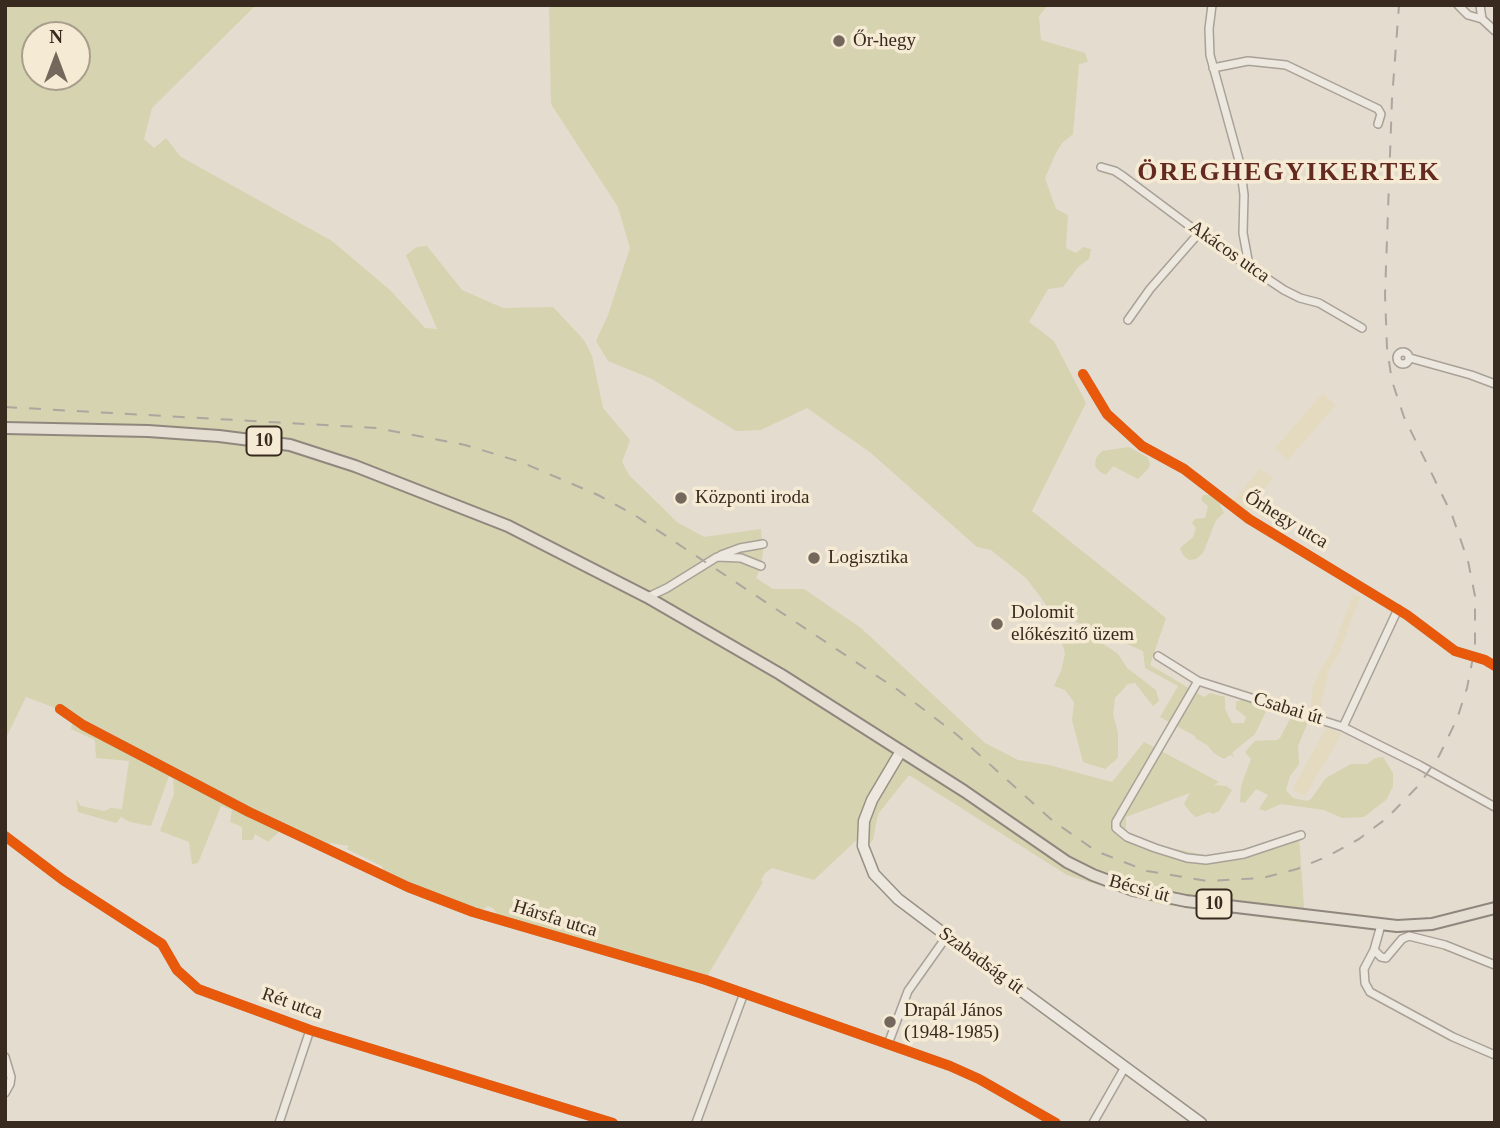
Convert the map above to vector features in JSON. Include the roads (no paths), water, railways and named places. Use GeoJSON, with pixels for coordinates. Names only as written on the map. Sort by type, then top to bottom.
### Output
{"type":"FeatureCollection","features":[{"type":"Feature","properties":{"kind":"main road","name":"10"},"geometry":{"type":"LineString","coordinates":[[5,428],[148,431],[255,440],[301,448],[355,466],[508,526],[647,597],[779,674],[901,751]]}},
{"type":"Feature","properties":{"kind":"main road","name":"Bécsi út"},"geometry":{"type":"LineString","coordinates":[[901,751],[995,811],[1045,849],[1076,867],[1133,890],[1186,901],[1381,925],[1432,925],[1495,908]]}},
{"type":"Feature","properties":{"kind":"main road","name":"Szabadság út"},"geometry":{"type":"LineString","coordinates":[[901,751],[872,800],[864,821],[863,846],[867,860],[884,887],[1200,1123]]}},
{"type":"Feature","properties":{"kind":"street"},"geometry":{"type":"LineString","coordinates":[[1212,5],[1209,29],[1213,68],[1240,164],[1244,195],[1242,233],[1249,265]]}},
{"type":"Feature","properties":{"kind":"street"},"geometry":{"type":"LineString","coordinates":[[1458,5],[1468,15],[1482,19],[1495,32]]}},
{"type":"Feature","properties":{"kind":"street"},"geometry":{"type":"LineString","coordinates":[[1480,5],[1482,19]]}},
{"type":"Feature","properties":{"kind":"street"},"geometry":{"type":"LineString","coordinates":[[1213,68],[1248,61],[1286,65],[1378,109],[1381,114],[1378,124]]}},
{"type":"Feature","properties":{"kind":"street","name":"Akácos utca"},"geometry":{"type":"LineString","coordinates":[[1101,167],[1124,177],[1199,233],[1284,290],[1319,303],[1362,328]]}},
{"type":"Feature","properties":{"kind":"street"},"geometry":{"type":"LineString","coordinates":[[1128,320],[1150,289],[1199,233]]}},
{"type":"Feature","properties":{"kind":"street"},"geometry":{"type":"LineString","coordinates":[[1410,358],[1495,384]]}},
{"type":"Feature","properties":{"kind":"street","name":"Őrhegy utca"},"geometry":{"type":"LineString","coordinates":[[1083,374],[1107,414],[1142,446],[1184,469],[1249,519],[1398,609],[1455,651],[1485,660],[1495,666]]}},
{"type":"Feature","properties":{"kind":"street"},"geometry":{"type":"LineString","coordinates":[[647,597],[667,588],[718,556],[763,544]]}},
{"type":"Feature","properties":{"kind":"street"},"geometry":{"type":"LineString","coordinates":[[718,556],[741,558],[761,566]]}},
{"type":"Feature","properties":{"kind":"street"},"geometry":{"type":"LineString","coordinates":[[666,608],[664,596],[667,588]]}},
{"type":"Feature","properties":{"kind":"street"},"geometry":{"type":"LineString","coordinates":[[1343,727],[1398,609]]}},
{"type":"Feature","properties":{"kind":"street","name":"Csabai út"},"geometry":{"type":"LineString","coordinates":[[1157,656],[1198,681],[1343,727],[1495,807]]}},
{"type":"Feature","properties":{"kind":"street"},"geometry":{"type":"LineString","coordinates":[[1198,681],[1116,822],[1116,828],[1127,837],[1154,848],[1187,858],[1206,860],[1269,847],[1301,835]]}},
{"type":"Feature","properties":{"kind":"street","name":"Hársfa utca"},"geometry":{"type":"LineString","coordinates":[[60,709],[83,725],[249,812],[408,887],[473,912],[744,993],[965,1072],[1056,1123]]}},
{"type":"Feature","properties":{"kind":"street","name":"Rét utca"},"geometry":{"type":"LineString","coordinates":[[5,836],[63,880],[162,944],[177,970],[198,989],[310,1030],[613,1123]]}},
{"type":"Feature","properties":{"kind":"street"},"geometry":{"type":"LineString","coordinates":[[1381,925],[1364,974],[1370,992],[1452,1037],[1495,1055]]}},
{"type":"Feature","properties":{"kind":"street"},"geometry":{"type":"LineString","coordinates":[[888,1044],[908,990],[947,936]]}},
{"type":"Feature","properties":{"kind":"street"},"geometry":{"type":"LineString","coordinates":[[1374,950],[1386,958],[1402,939],[1409,936],[1445,945],[1495,965]]}},
{"type":"Feature","properties":{"kind":"street"},"geometry":{"type":"LineString","coordinates":[[696,1123],[744,993]]}},
{"type":"Feature","properties":{"kind":"street"},"geometry":{"type":"LineString","coordinates":[[279,1123],[310,1030]]}},
{"type":"Feature","properties":{"kind":"street"},"geometry":{"type":"LineString","coordinates":[[5,1057],[11,1077],[5,1093]]}},
{"type":"Feature","properties":{"kind":"street"},"geometry":{"type":"LineString","coordinates":[[1093,1123],[1125,1067]]}},
{"type":"Feature","properties":{"kind":"railway"},"geometry":{"type":"LineString","coordinates":[[5,407],[377,428],[465,445],[521,462],[598,495],[636,516],[898,690],[956,734],[1053,821],[1096,851],[1147,871],[1207,881],[1262,878],[1297,869],[1359,839],[1387,818],[1419,785],[1439,756],[1457,719],[1467,688],[1475,647],[1475,596],[1468,561],[1452,515],[1404,417],[1392,381],[1387,348],[1385,295],[1392,99],[1399,5]]}},
{"type":"Feature","properties":{"kind":"place","name":"Őr-hegy"},"geometry":{"type":"Point","coordinates":[839,41]}},
{"type":"Feature","properties":{"kind":"place","name":"Központi iroda"},"geometry":{"type":"Point","coordinates":[681,498]}},
{"type":"Feature","properties":{"kind":"place","name":"Logisztika"},"geometry":{"type":"Point","coordinates":[814,558]}},
{"type":"Feature","properties":{"kind":"place","name":"Dolomit előkészitő üzem"},"geometry":{"type":"Point","coordinates":[997,624]}},
{"type":"Feature","properties":{"kind":"place","name":"Drapál János (1948-1985)"},"geometry":{"type":"Point","coordinates":[890,1022]}},
{"type":"Feature","properties":{"kind":"district","name":"ÖREGHEGYIKERTEK"},"geometry":{"type":"Point","coordinates":[1289,173]}}]}
